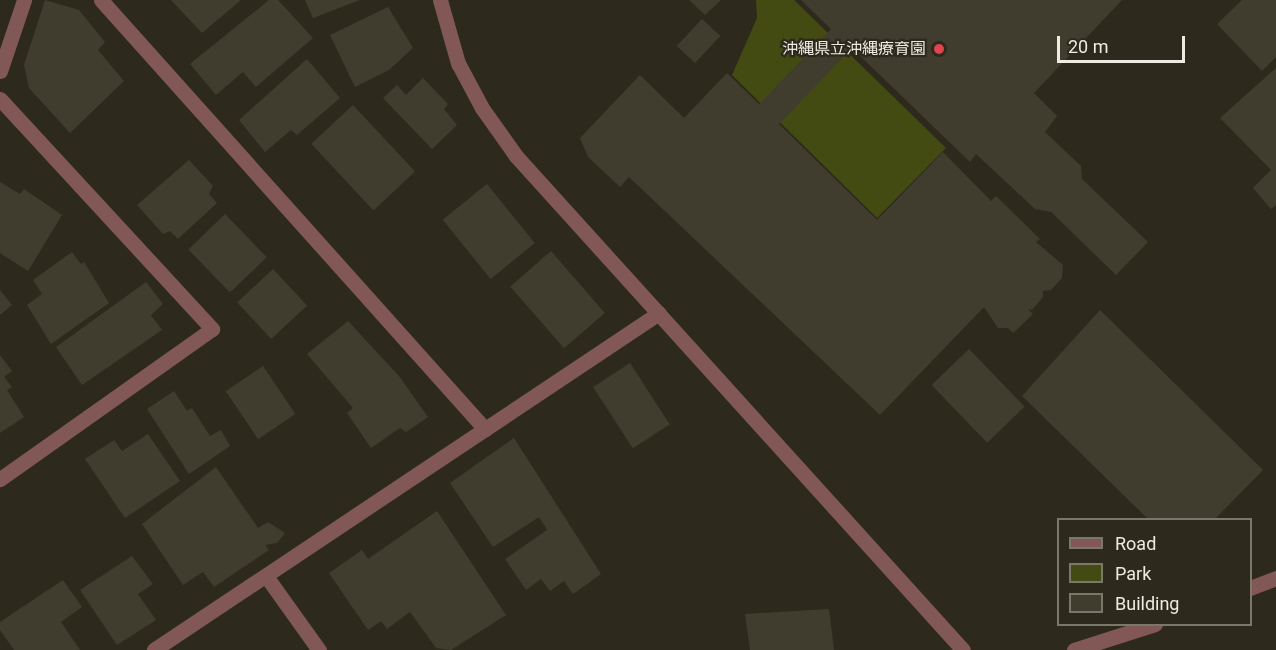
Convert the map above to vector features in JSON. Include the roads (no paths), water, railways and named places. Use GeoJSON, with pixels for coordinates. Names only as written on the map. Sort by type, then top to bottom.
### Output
{"type":"FeatureCollection","features":[{"type":"Feature","properties":{"kind":"street"},"geometry":{"type":"LineString","coordinates":[[0,71],[24,0]]}},
{"type":"Feature","properties":{"kind":"street"},"geometry":{"type":"LineString","coordinates":[[102,0],[485,429]]}},
{"type":"Feature","properties":{"kind":"street"},"geometry":{"type":"LineString","coordinates":[[440,0],[458,63],[482,108],[516,156],[963,650]]}},
{"type":"Feature","properties":{"kind":"street"},"geometry":{"type":"LineString","coordinates":[[0,99],[212,329],[0,479]]}},
{"type":"Feature","properties":{"kind":"street"},"geometry":{"type":"LineString","coordinates":[[154,650],[659,313]]}},
{"type":"Feature","properties":{"kind":"street"},"geometry":{"type":"LineString","coordinates":[[266,576],[319,650]]}},
{"type":"Feature","properties":{"kind":"street"},"geometry":{"type":"LineString","coordinates":[[1252,588],[1276,578]]}},
{"type":"Feature","properties":{"kind":"street"},"geometry":{"type":"LineString","coordinates":[[1074,650],[1149,626]]}},
{"type":"Feature","properties":{"kind":"place","name":"沖縄県立沖縄療育園"},"geometry":{"type":"Point","coordinates":[939,49]}}]}
